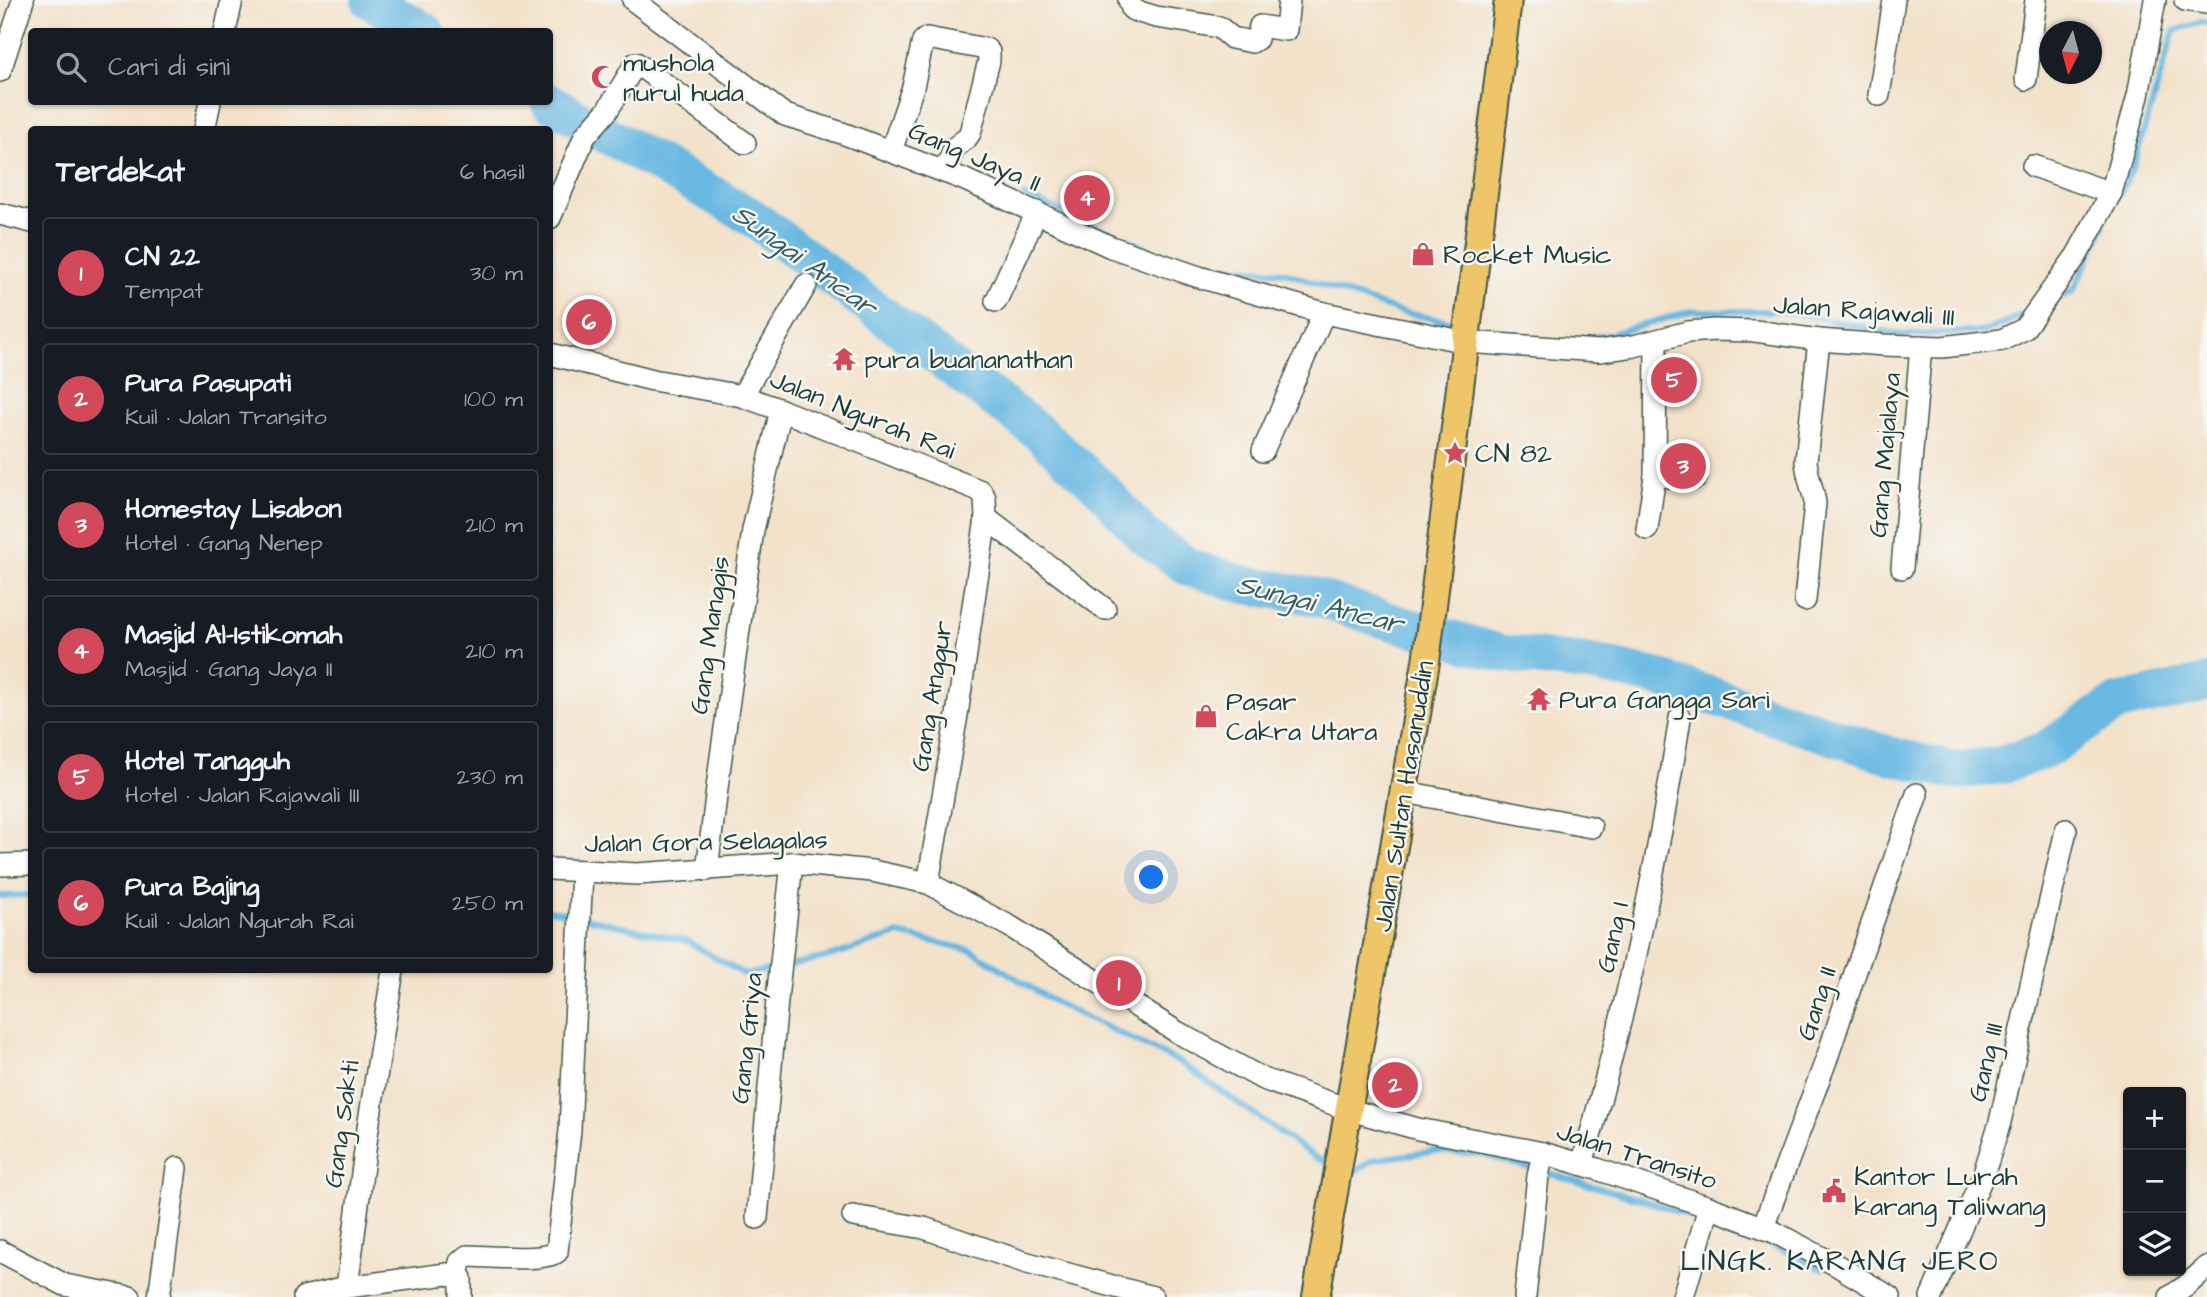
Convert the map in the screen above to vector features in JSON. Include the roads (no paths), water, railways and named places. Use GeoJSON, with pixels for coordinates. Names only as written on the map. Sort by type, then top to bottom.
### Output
{"type":"FeatureCollection","features":[{"type":"Feature","properties":{"kind":"main road","name":"Jalan Sultan Hasanuddin"},"geometry":{"type":"LineString","coordinates":[[1316,1297],[1426,662],[1508,0]]}},
{"type":"Feature","properties":{"kind":"street"},"geometry":{"type":"LineString","coordinates":[[0,71],[23,0]]}},
{"type":"Feature","properties":{"kind":"street"},"geometry":{"type":"LineString","coordinates":[[226,28],[232,0]]}},
{"type":"Feature","properties":{"kind":"street"},"geometry":{"type":"LineString","coordinates":[[1129,0],[1132,9],[1136,11],[1156,17],[1219,27],[1232,38],[1252,42],[1256,39],[1260,26],[1286,30],[1289,0]]}},
{"type":"Feature","properties":{"kind":"street"},"geometry":{"type":"LineString","coordinates":[[1879,95],[1894,0]]}},
{"type":"Feature","properties":{"kind":"street"},"geometry":{"type":"LineString","coordinates":[[2026,79],[2036,0]]}},
{"type":"Feature","properties":{"kind":"street","name":"Jalan Rajawali III"},"geometry":{"type":"LineString","coordinates":[[1466,337],[1599,351],[1656,341],[1688,332],[1715,330],[1755,331],[1819,340],[1921,346],[1969,345],[2002,340],[2024,328],[2077,256],[2110,194],[2138,96],[2155,0]]}},
{"type":"Feature","properties":{"kind":"street"},"geometry":{"type":"LineString","coordinates":[[2185,0],[2207,4]]}},
{"type":"Feature","properties":{"kind":"street","name":"Gang Jaya II"},"geometry":{"type":"LineString","coordinates":[[639,4],[785,116],[894,143],[946,171],[1111,247],[1199,277],[1324,313],[1466,337]]}},
{"type":"Feature","properties":{"kind":"street"},"geometry":{"type":"LineString","coordinates":[[894,143],[913,87],[924,39],[986,49],[989,52],[989,61],[970,133],[967,139],[954,148],[946,171]]}},
{"type":"Feature","properties":{"kind":"street"},"geometry":{"type":"LineString","coordinates":[[553,211],[585,136],[607,111],[636,63],[745,143]]}},
{"type":"Feature","properties":{"kind":"street"},"geometry":{"type":"LineString","coordinates":[[205,126],[209,105]]}},
{"type":"Feature","properties":{"kind":"street"},"geometry":{"type":"LineString","coordinates":[[2033,166],[2110,194]]}},
{"type":"Feature","properties":{"kind":"street"},"geometry":{"type":"LineString","coordinates":[[996,300],[1037,212]]}},
{"type":"Feature","properties":{"kind":"street"},"geometry":{"type":"LineString","coordinates":[[0,214],[28,221]]}},
{"type":"Feature","properties":{"kind":"street"},"geometry":{"type":"LineString","coordinates":[[742,396],[806,285]]}},
{"type":"Feature","properties":{"kind":"street"},"geometry":{"type":"LineString","coordinates":[[1263,451],[1324,313]]}},
{"type":"Feature","properties":{"kind":"street"},"geometry":{"type":"LineString","coordinates":[[1805,600],[1815,503],[1806,461],[1819,340]]}},
{"type":"Feature","properties":{"kind":"street"},"geometry":{"type":"LineString","coordinates":[[1647,529],[1655,476],[1656,341]]}},
{"type":"Feature","properties":{"kind":"street","name":"Gang Majalaya"},"geometry":{"type":"LineString","coordinates":[[1902,568],[1921,346]]}},
{"type":"Feature","properties":{"kind":"street","name":"Jalan Ngurah Rai"},"geometry":{"type":"LineString","coordinates":[[553,355],[653,380],[742,396],[781,410],[981,491],[985,498],[986,518]]}},
{"type":"Feature","properties":{"kind":"street","name":"Gang Manggis"},"geometry":{"type":"LineString","coordinates":[[707,870],[753,530],[781,410]]}},
{"type":"Feature","properties":{"kind":"street"},"geometry":{"type":"LineString","coordinates":[[1655,476],[1696,478]]}},
{"type":"Feature","properties":{"kind":"street"},"geometry":{"type":"LineString","coordinates":[[986,518],[1105,609]]}},
{"type":"Feature","properties":{"kind":"street","name":"Gang Anggur"},"geometry":{"type":"LineString","coordinates":[[928,883],[957,715],[986,518]]}},
{"type":"Feature","properties":{"kind":"street","name":"Gang I"},"geometry":{"type":"LineString","coordinates":[[1582,1164],[1632,976],[1666,811],[1680,718]]}},
{"type":"Feature","properties":{"kind":"street"},"geometry":{"type":"LineString","coordinates":[[1405,792],[1591,827]]}},
{"type":"Feature","properties":{"kind":"street","name":"Gang II"},"geometry":{"type":"LineString","coordinates":[[1762,1227],[1827,1059],[1917,794]]}},
{"type":"Feature","properties":{"kind":"street","name":"Gang III"},"geometry":{"type":"LineString","coordinates":[[1931,1297],[1983,1173],[2000,1122],[2066,830]]}},
{"type":"Feature","properties":{"kind":"street","name":"Jalan Gora Selagalas"},"geometry":{"type":"LineString","coordinates":[[553,869],[637,874],[792,863],[872,871],[928,883],[1011,927],[1177,1032],[1263,1079],[1350,1110]]}},
{"type":"Feature","properties":{"kind":"street","name":"Gang Griya"},"geometry":{"type":"LineString","coordinates":[[757,1218],[792,863]]}},
{"type":"Feature","properties":{"kind":"street"},"geometry":{"type":"LineString","coordinates":[[0,865],[28,864]]}},
{"type":"Feature","properties":{"kind":"street"},"geometry":{"type":"LineString","coordinates":[[457,1275],[460,1262],[467,1256],[542,1257],[557,1252],[570,1130],[582,871]]}},
{"type":"Feature","properties":{"kind":"street","name":"Gang Sakti"},"geometry":{"type":"LineString","coordinates":[[347,1287],[393,973]]}},
{"type":"Feature","properties":{"kind":"street","name":"Jalan Transito"},"geometry":{"type":"LineString","coordinates":[[1350,1110],[1541,1162],[1582,1164],[1705,1218],[1762,1227],[1806,1248],[1876,1293]]}},
{"type":"Feature","properties":{"kind":"street"},"geometry":{"type":"LineString","coordinates":[[1525,1297],[1541,1162]]}},
{"type":"Feature","properties":{"kind":"street"},"geometry":{"type":"LineString","coordinates":[[159,1297],[177,1168]]}},
{"type":"Feature","properties":{"kind":"street"},"geometry":{"type":"LineString","coordinates":[[853,1216],[924,1228],[1024,1262],[1153,1297]]}},
{"type":"Feature","properties":{"kind":"street"},"geometry":{"type":"LineString","coordinates":[[1683,1297],[1705,1218]]}},
{"type":"Feature","properties":{"kind":"street"},"geometry":{"type":"LineString","coordinates":[[0,1251],[65,1291],[130,1297]]}},
{"type":"Feature","properties":{"kind":"street"},"geometry":{"type":"LineString","coordinates":[[2171,1296],[2207,1267]]}},
{"type":"Feature","properties":{"kind":"street"},"geometry":{"type":"LineString","coordinates":[[304,1297],[347,1287],[434,1275],[457,1275],[463,1281],[461,1297]]}},
{"type":"Feature","properties":{"kind":"waterway","name":"Sungai Ancar"},"geometry":{"type":"LineString","coordinates":[[370,0],[419,28]]}},
{"type":"Feature","properties":{"kind":"waterway"},"geometry":{"type":"LineString","coordinates":[[2121,193],[2134,164],[2174,31],[2202,22],[2207,23]]}},
{"type":"Feature","properties":{"kind":"waterway","name":"Sungai Ancar"},"geometry":{"type":"LineString","coordinates":[[553,104],[752,217],[1037,431],[1101,488],[1143,535],[1190,568],[1246,585],[1312,596],[1500,653],[1595,664],[1655,677],[1892,756],[1955,771],[2002,765],[2045,750],[2117,703],[2207,683]]}},
{"type":"Feature","properties":{"kind":"waterway"},"geometry":{"type":"LineString","coordinates":[[1024,196],[1152,250]]}},
{"type":"Feature","properties":{"kind":"waterway"},"geometry":{"type":"LineString","coordinates":[[2055,299],[2073,291],[2104,227]]}},
{"type":"Feature","properties":{"kind":"waterway"},"geometry":{"type":"LineString","coordinates":[[1172,258],[1207,265],[1284,272],[1401,312],[1461,324]]}},
{"type":"Feature","properties":{"kind":"waterway"},"geometry":{"type":"LineString","coordinates":[[1574,340],[1611,334],[1691,311],[1783,311],[1903,335],[1987,331],[2026,313]]}},
{"type":"Feature","properties":{"kind":"waterway"},"geometry":{"type":"LineString","coordinates":[[1475,327],[1522,336]]}},
{"type":"Feature","properties":{"kind":"waterway"},"geometry":{"type":"LineString","coordinates":[[0,896],[28,895]]}},
{"type":"Feature","properties":{"kind":"waterway"},"geometry":{"type":"LineString","coordinates":[[553,911],[687,941],[745,975],[776,968]]}},
{"type":"Feature","properties":{"kind":"waterway"},"geometry":{"type":"LineString","coordinates":[[786,966],[827,957],[898,934],[971,950],[1054,1002],[1181,1063],[1316,1158],[1333,1163]]}},
{"type":"Feature","properties":{"kind":"waterway"},"geometry":{"type":"LineString","coordinates":[[1346,1167],[1358,1170],[1372,1160],[1434,1151],[1484,1155],[1649,1202],[1773,1246],[1822,1269]]}},
{"type":"Feature","properties":{"kind":"place","name":"mushola nurul huda"},"geometry":{"type":"Point","coordinates":[603,77]}},
{"type":"Feature","properties":{"kind":"place","name":"Masjid Al-Istikomah"},"geometry":{"type":"Point","coordinates":[1087,198]}},
{"type":"Feature","properties":{"kind":"place","name":"Rocket Music"},"geometry":{"type":"Point","coordinates":[1423,254]}},
{"type":"Feature","properties":{"kind":"place","name":"Pura Bajing"},"geometry":{"type":"Point","coordinates":[589,322]}},
{"type":"Feature","properties":{"kind":"place","name":"pura buananathan"},"geometry":{"type":"Point","coordinates":[844,359]}},
{"type":"Feature","properties":{"kind":"place","name":"Hotel Tangguh"},"geometry":{"type":"Point","coordinates":[1674,380]}},
{"type":"Feature","properties":{"kind":"place","name":"CN 82"},"geometry":{"type":"Point","coordinates":[1455,453]}},
{"type":"Feature","properties":{"kind":"place","name":"Homestay Lisabon"},"geometry":{"type":"Point","coordinates":[1683,466]}},
{"type":"Feature","properties":{"kind":"place","name":"Pura Gangga Sari"},"geometry":{"type":"Point","coordinates":[1539,699]}},
{"type":"Feature","properties":{"kind":"place","name":"Pasar Cakra Utara"},"geometry":{"type":"Point","coordinates":[1206,716]}},
{"type":"Feature","properties":{"kind":"place","name":"CN 22"},"geometry":{"type":"Point","coordinates":[1119,983]}},
{"type":"Feature","properties":{"kind":"place","name":"Pura Pasupati"},"geometry":{"type":"Point","coordinates":[1395,1085]}},
{"type":"Feature","properties":{"kind":"place","name":"Kantor Lurah karang Taliwang"},"geometry":{"type":"Point","coordinates":[1834,1191]}},
{"type":"Feature","properties":{"kind":"district","name":"LINGK. KARANG JERO"},"geometry":{"type":"Point","coordinates":[1840,1260]}}]}
